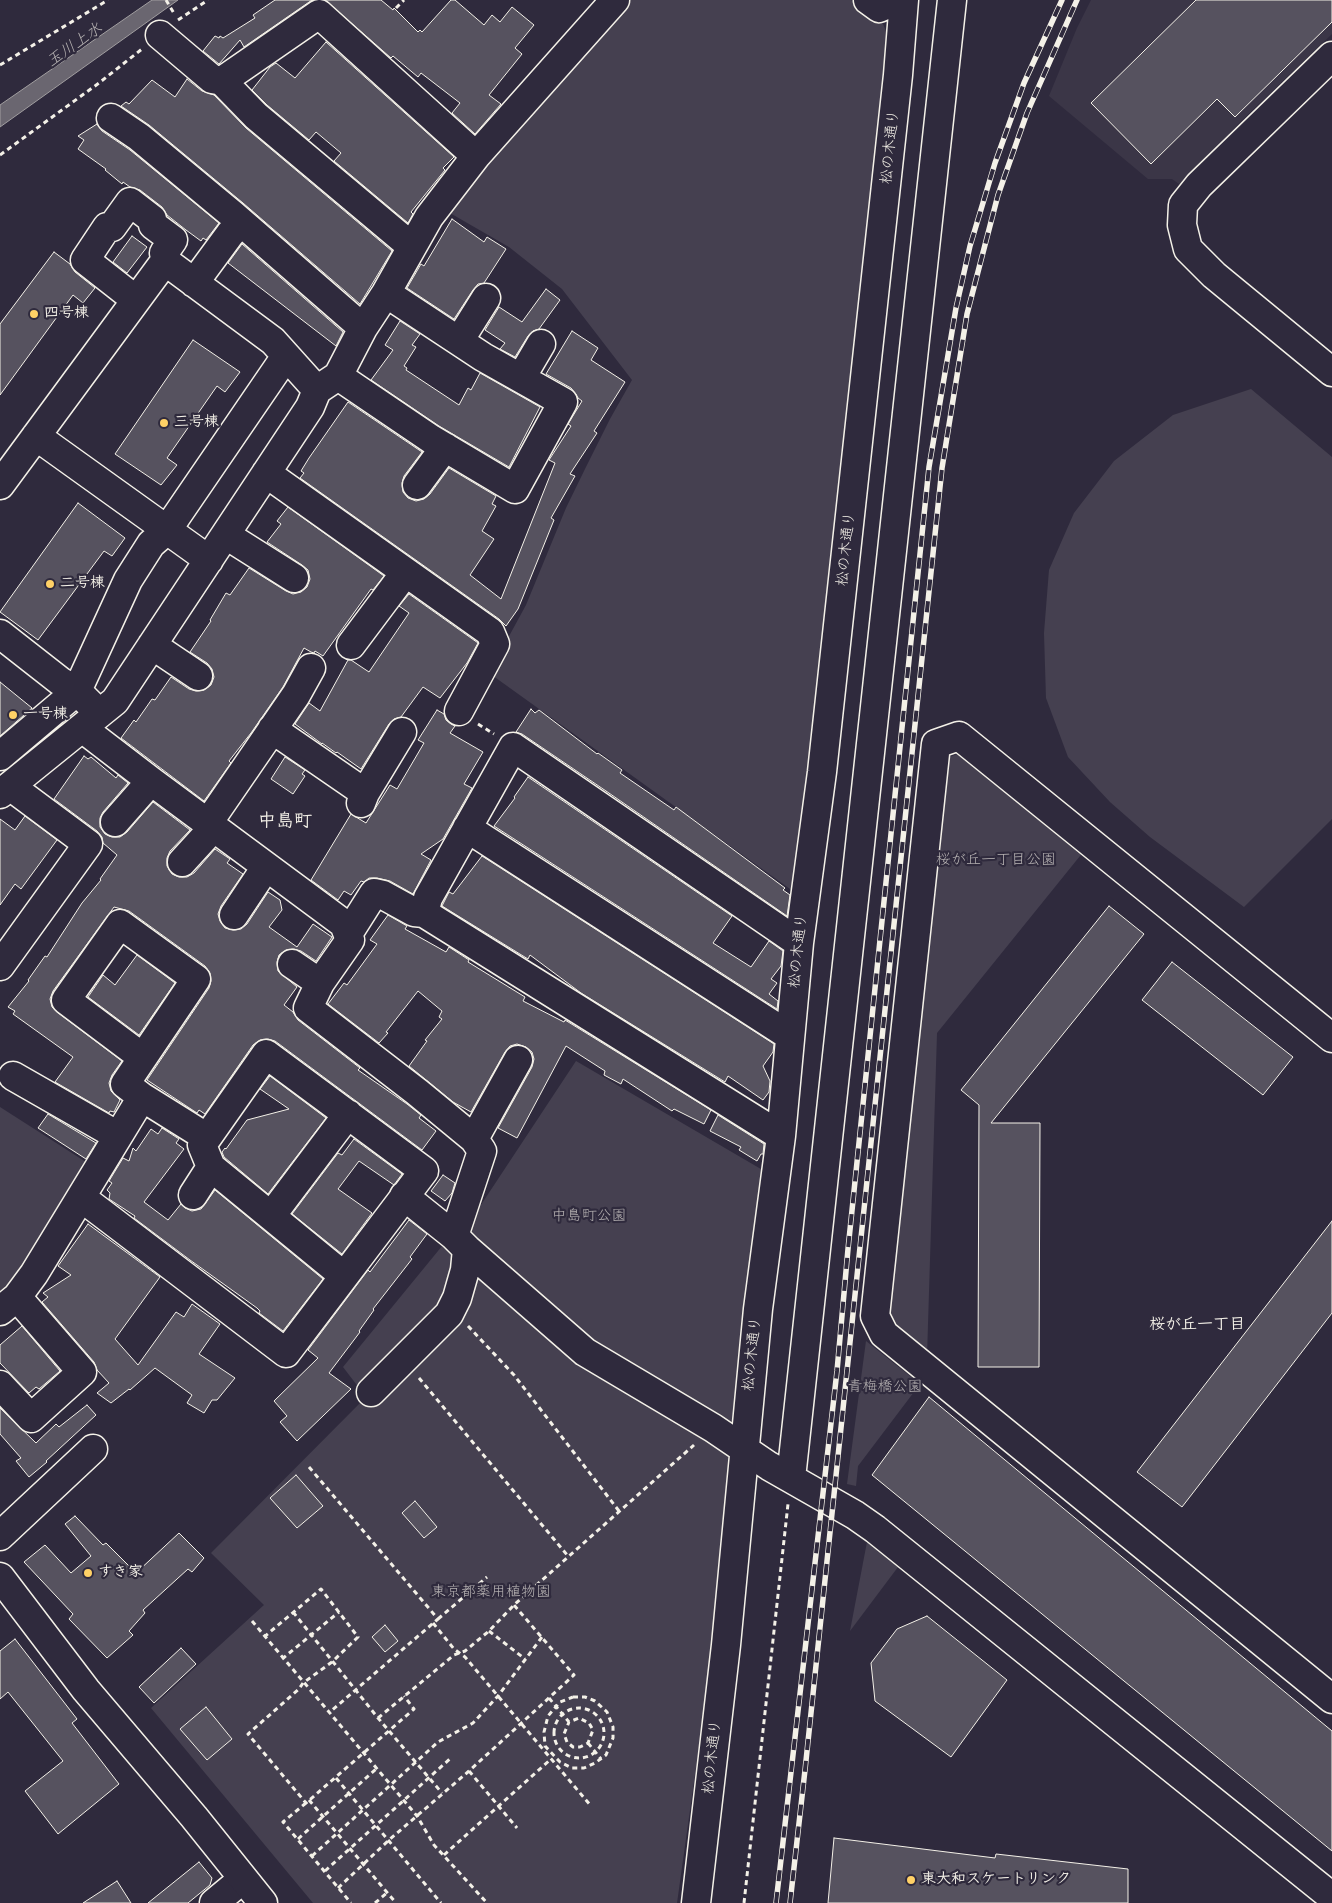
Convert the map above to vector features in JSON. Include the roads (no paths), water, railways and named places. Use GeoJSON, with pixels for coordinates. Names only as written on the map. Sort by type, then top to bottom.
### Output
{"type":"FeatureCollection","features":[{"type":"Feature","properties":{"kind":"street"},"geometry":{"type":"LineString","coordinates":[[0,966],[88,844],[5,790],[115,701],[310,406],[328,383],[386,293],[428,218],[476,156],[615,0]]}},
{"type":"Feature","properties":{"kind":"street"},"geometry":{"type":"LineString","coordinates":[[868,0],[879,8],[896,0]]}},
{"type":"Feature","properties":{"kind":"street","name":"松の木通り"},"geometry":{"type":"LineString","coordinates":[[696,1903],[746,1450],[746,1426],[757,1318],[781,1136],[799,943],[823,762],[898,76],[904,0]]}},
{"type":"Feature","properties":{"kind":"street"},"geometry":{"type":"LineString","coordinates":[[786,1489],[952,0]]}},
{"type":"Feature","properties":{"kind":"street"},"geometry":{"type":"LineString","coordinates":[[223,81],[318,14],[476,156]]}},
{"type":"Feature","properties":{"kind":"street"},"geometry":{"type":"LineString","coordinates":[[169,28],[212,79],[223,81],[256,116],[411,246]]}},
{"type":"Feature","properties":{"kind":"street"},"geometry":{"type":"LineString","coordinates":[[1332,56],[1199,185],[1183,205],[1182,225],[1188,249],[1214,275],[1332,372]]}},
{"type":"Feature","properties":{"kind":"street"},"geometry":{"type":"LineString","coordinates":[[111,118],[139,137],[241,222],[363,328]]}},
{"type":"Feature","properties":{"kind":"street"},"geometry":{"type":"LineString","coordinates":[[136,300],[85,260],[107,227],[112,227],[130,202],[152,218],[153,225],[173,240],[164,253],[166,262],[273,340],[286,356],[328,383],[445,447],[514,489],[563,402],[483,357],[386,293]]}},
{"type":"Feature","properties":{"kind":"street"},"geometry":{"type":"LineString","coordinates":[[194,283],[241,222]]}},
{"type":"Feature","properties":{"kind":"street"},"geometry":{"type":"LineString","coordinates":[[0,485],[166,262]]}},
{"type":"Feature","properties":{"kind":"street"},"geometry":{"type":"LineString","coordinates":[[459,341],[486,298]]}},
{"type":"Feature","properties":{"kind":"street"},"geometry":{"type":"LineString","coordinates":[[521,378],[541,344]]}},
{"type":"Feature","properties":{"kind":"street"},"geometry":{"type":"LineString","coordinates":[[0,756],[77,691],[128,580],[151,544],[167,530],[286,356]]}},
{"type":"Feature","properties":{"kind":"street"},"geometry":{"type":"LineString","coordinates":[[36,436],[209,560]]}},
{"type":"Feature","properties":{"kind":"street"},"geometry":{"type":"LineString","coordinates":[[417,485],[445,447]]}},
{"type":"Feature","properties":{"kind":"street"},"geometry":{"type":"LineString","coordinates":[[266,473],[490,632],[496,644],[459,712]]}},
{"type":"Feature","properties":{"kind":"street"},"geometry":{"type":"LineString","coordinates":[[226,535],[294,578]]}},
{"type":"Feature","properties":{"kind":"street"},"geometry":{"type":"LineString","coordinates":[[351,646],[406,573]]}},
{"type":"Feature","properties":{"kind":"street"},"geometry":{"type":"LineString","coordinates":[[0,634],[60,681],[77,691],[91,721],[151,781],[344,924],[350,940],[320,983],[308,1008],[417,1092],[474,1139],[482,1151],[461,1243],[465,1270],[457,1298],[449,1314],[371,1392]]}},
{"type":"Feature","properties":{"kind":"street"},"geometry":{"type":"LineString","coordinates":[[152,645],[198,676]]}},
{"type":"Feature","properties":{"kind":"street"},"geometry":{"type":"LineString","coordinates":[[182,862],[211,825],[296,695],[311,668]]}},
{"type":"Feature","properties":{"kind":"street"},"geometry":{"type":"LineString","coordinates":[[272,729],[363,798],[402,732]]}},
{"type":"Feature","properties":{"kind":"street"},"geometry":{"type":"LineString","coordinates":[[1332,1038],[959,736],[936,744],[875,1316],[884,1334],[1332,1699]]}},
{"type":"Feature","properties":{"kind":"street"},"geometry":{"type":"LineString","coordinates":[[424,913],[428,898],[513,747],[799,943]]}},
{"type":"Feature","properties":{"kind":"street"},"geometry":{"type":"LineString","coordinates":[[115,822],[151,781]]}},
{"type":"Feature","properties":{"kind":"street"},"geometry":{"type":"LineString","coordinates":[[467,828],[790,1036]]}},
{"type":"Feature","properties":{"kind":"street"},"geometry":{"type":"LineString","coordinates":[[234,914],[266,867]]}},
{"type":"Feature","properties":{"kind":"street"},"geometry":{"type":"LineString","coordinates":[[348,934],[374,893],[383,895],[414,912],[424,913],[781,1136]]}},
{"type":"Feature","properties":{"kind":"street"},"geometry":{"type":"LineString","coordinates":[[142,1057],[66,1000],[120,924],[196,979],[125,1084],[142,1097],[206,1137]]}},
{"type":"Feature","properties":{"kind":"street"},"geometry":{"type":"LineString","coordinates":[[292,964],[320,983]]}},
{"type":"Feature","properties":{"kind":"street"},"geometry":{"type":"LineString","coordinates":[[82,1198],[286,1353],[424,1171],[266,1054],[202,1145],[211,1167],[344,1276]]}},
{"type":"Feature","properties":{"kind":"street"},"geometry":{"type":"LineString","coordinates":[[474,1139],[518,1060]]}},
{"type":"Feature","properties":{"kind":"street"},"geometry":{"type":"LineString","coordinates":[[13,1076],[118,1136]]}},
{"type":"Feature","properties":{"kind":"street"},"geometry":{"type":"LineString","coordinates":[[0,1384],[31,1418],[82,1372],[8,1304],[34,1274],[142,1097]]}},
{"type":"Feature","properties":{"kind":"street"},"geometry":{"type":"LineString","coordinates":[[271,1216],[348,1114]]}},
{"type":"Feature","properties":{"kind":"street"},"geometry":{"type":"LineString","coordinates":[[193,1195],[211,1167]]}},
{"type":"Feature","properties":{"kind":"street"},"geometry":{"type":"LineString","coordinates":[[404,1196],[461,1243],[585,1352],[713,1428],[746,1450],[786,1489],[855,1515],[875,1529],[1332,1897]]}},
{"type":"Feature","properties":{"kind":"street"},"geometry":{"type":"LineString","coordinates":[[0,1536],[93,1449]]}},
{"type":"Feature","properties":{"kind":"street"},"geometry":{"type":"LineString","coordinates":[[0,1577],[86,1690],[194,1817],[263,1903]]}},
{"type":"Feature","properties":{"kind":"street"},"geometry":{"type":"LineString","coordinates":[[214,1903],[243,1880]]}},
{"type":"Feature","properties":{"kind":"railway"},"geometry":{"type":"LineString","coordinates":[[776,1903],[837,1371],[929,467],[956,308],[970,246],[995,163],[1024,83],[1062,0]]}},
{"type":"Feature","properties":{"kind":"railway"},"geometry":{"type":"LineString","coordinates":[[790,1903],[942,468],[967,314],[998,195],[1027,113],[1077,0]]}},
{"type":"Feature","properties":{"kind":"place","name":"四号棟"},"geometry":{"type":"Point","coordinates":[34,314]}},
{"type":"Feature","properties":{"kind":"place","name":"三号棟"},"geometry":{"type":"Point","coordinates":[164,423]}},
{"type":"Feature","properties":{"kind":"place","name":"二号棟"},"geometry":{"type":"Point","coordinates":[50,584]}},
{"type":"Feature","properties":{"kind":"place","name":"一号棟"},"geometry":{"type":"Point","coordinates":[13,715]}},
{"type":"Feature","properties":{"kind":"place","name":"すき家"},"geometry":{"type":"Point","coordinates":[88,1573]}},
{"type":"Feature","properties":{"kind":"place","name":"東大和スケートリンク"},"geometry":{"type":"Point","coordinates":[911,1880]}},
{"type":"Feature","properties":{"kind":"district","name":"中島町"},"geometry":{"type":"Point","coordinates":[285,822]}},
{"type":"Feature","properties":{"kind":"district","name":"桜が丘一丁目"},"geometry":{"type":"Point","coordinates":[1197,1326]}},
{"type":"Feature","properties":{"kind":"water label","name":"玉川上水"},"geometry":{"type":"Point","coordinates":[75,46]}},
{"type":"Feature","properties":{"kind":"park label","name":"桜が丘一丁目公園"},"geometry":{"type":"Point","coordinates":[996,861]}},
{"type":"Feature","properties":{"kind":"park label","name":"中島町公園"},"geometry":{"type":"Point","coordinates":[589,1217]}},
{"type":"Feature","properties":{"kind":"park label","name":"青梅橋公園"},"geometry":{"type":"Point","coordinates":[885,1388]}},
{"type":"Feature","properties":{"kind":"park label","name":"東京都薬用植物園"},"geometry":{"type":"Point","coordinates":[491,1593]}}]}
